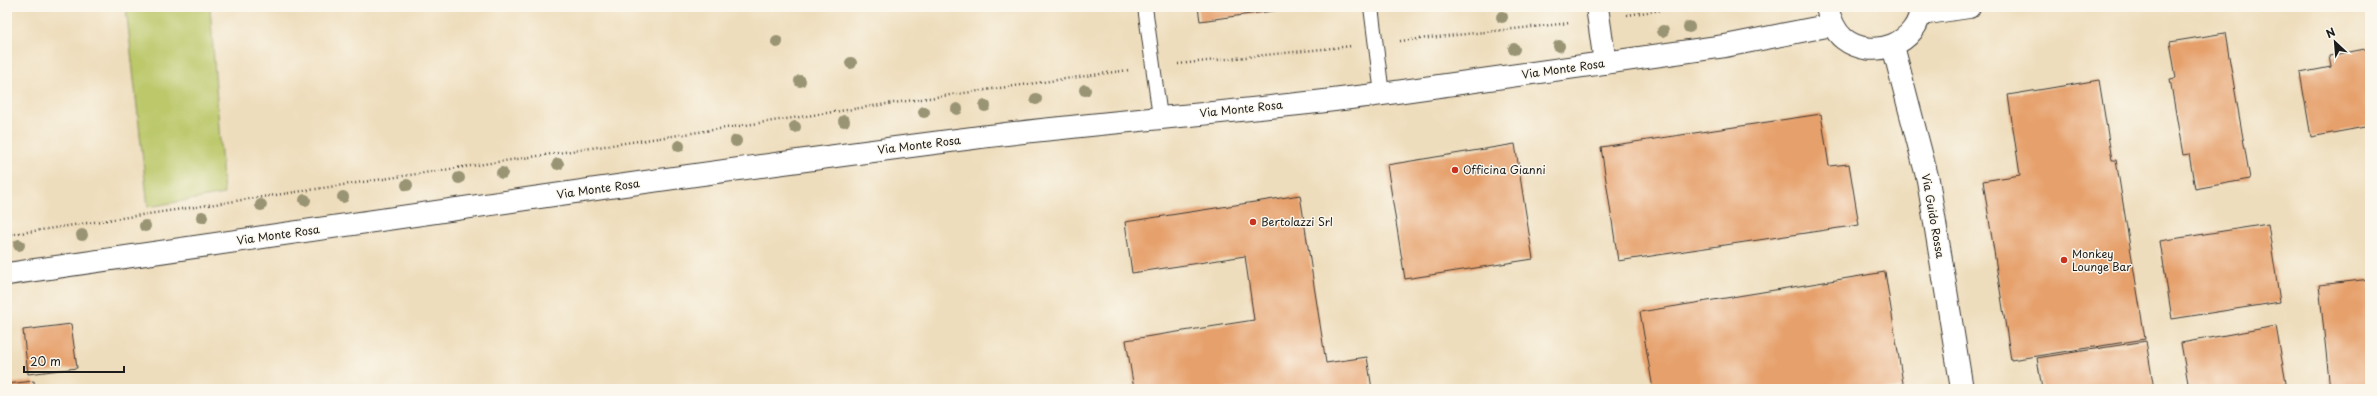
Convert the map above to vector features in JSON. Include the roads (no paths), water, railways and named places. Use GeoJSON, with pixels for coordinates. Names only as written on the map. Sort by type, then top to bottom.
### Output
{"type":"FeatureCollection","features":[{"type":"Feature","properties":{"kind":"street","name":"Via Monte Rosa"},"geometry":{"type":"LineString","coordinates":[[7,274],[830,156],[1057,127],[1382,94],[1605,63],[1725,46],[1830,16],[1844,39],[1860,48],[1878,49],[1893,46],[1910,33],[1921,10],[1969,7]]}},
{"type":"Feature","properties":{"kind":"street"},"geometry":{"type":"LineString","coordinates":[[1598,13],[1605,63]]}},
{"type":"Feature","properties":{"kind":"street","name":"Via Guido Rossa"},"geometry":{"type":"LineString","coordinates":[[1893,46],[1928,180],[1962,389]]}},
{"type":"Feature","properties":{"kind":"lane"},"geometry":{"type":"LineString","coordinates":[[1145,7],[1160,117]]}},
{"type":"Feature","properties":{"kind":"lane"},"geometry":{"type":"LineString","coordinates":[[1371,7],[1382,94]]}},
{"type":"Feature","properties":{"kind":"place","name":"Officina Gianni"},"geometry":{"type":"Point","coordinates":[1455,170]}},
{"type":"Feature","properties":{"kind":"place","name":"Bertolazzi Srl"},"geometry":{"type":"Point","coordinates":[1253,222]}},
{"type":"Feature","properties":{"kind":"place","name":"Monkey Lounge Bar"},"geometry":{"type":"Point","coordinates":[2064,260]}}]}
